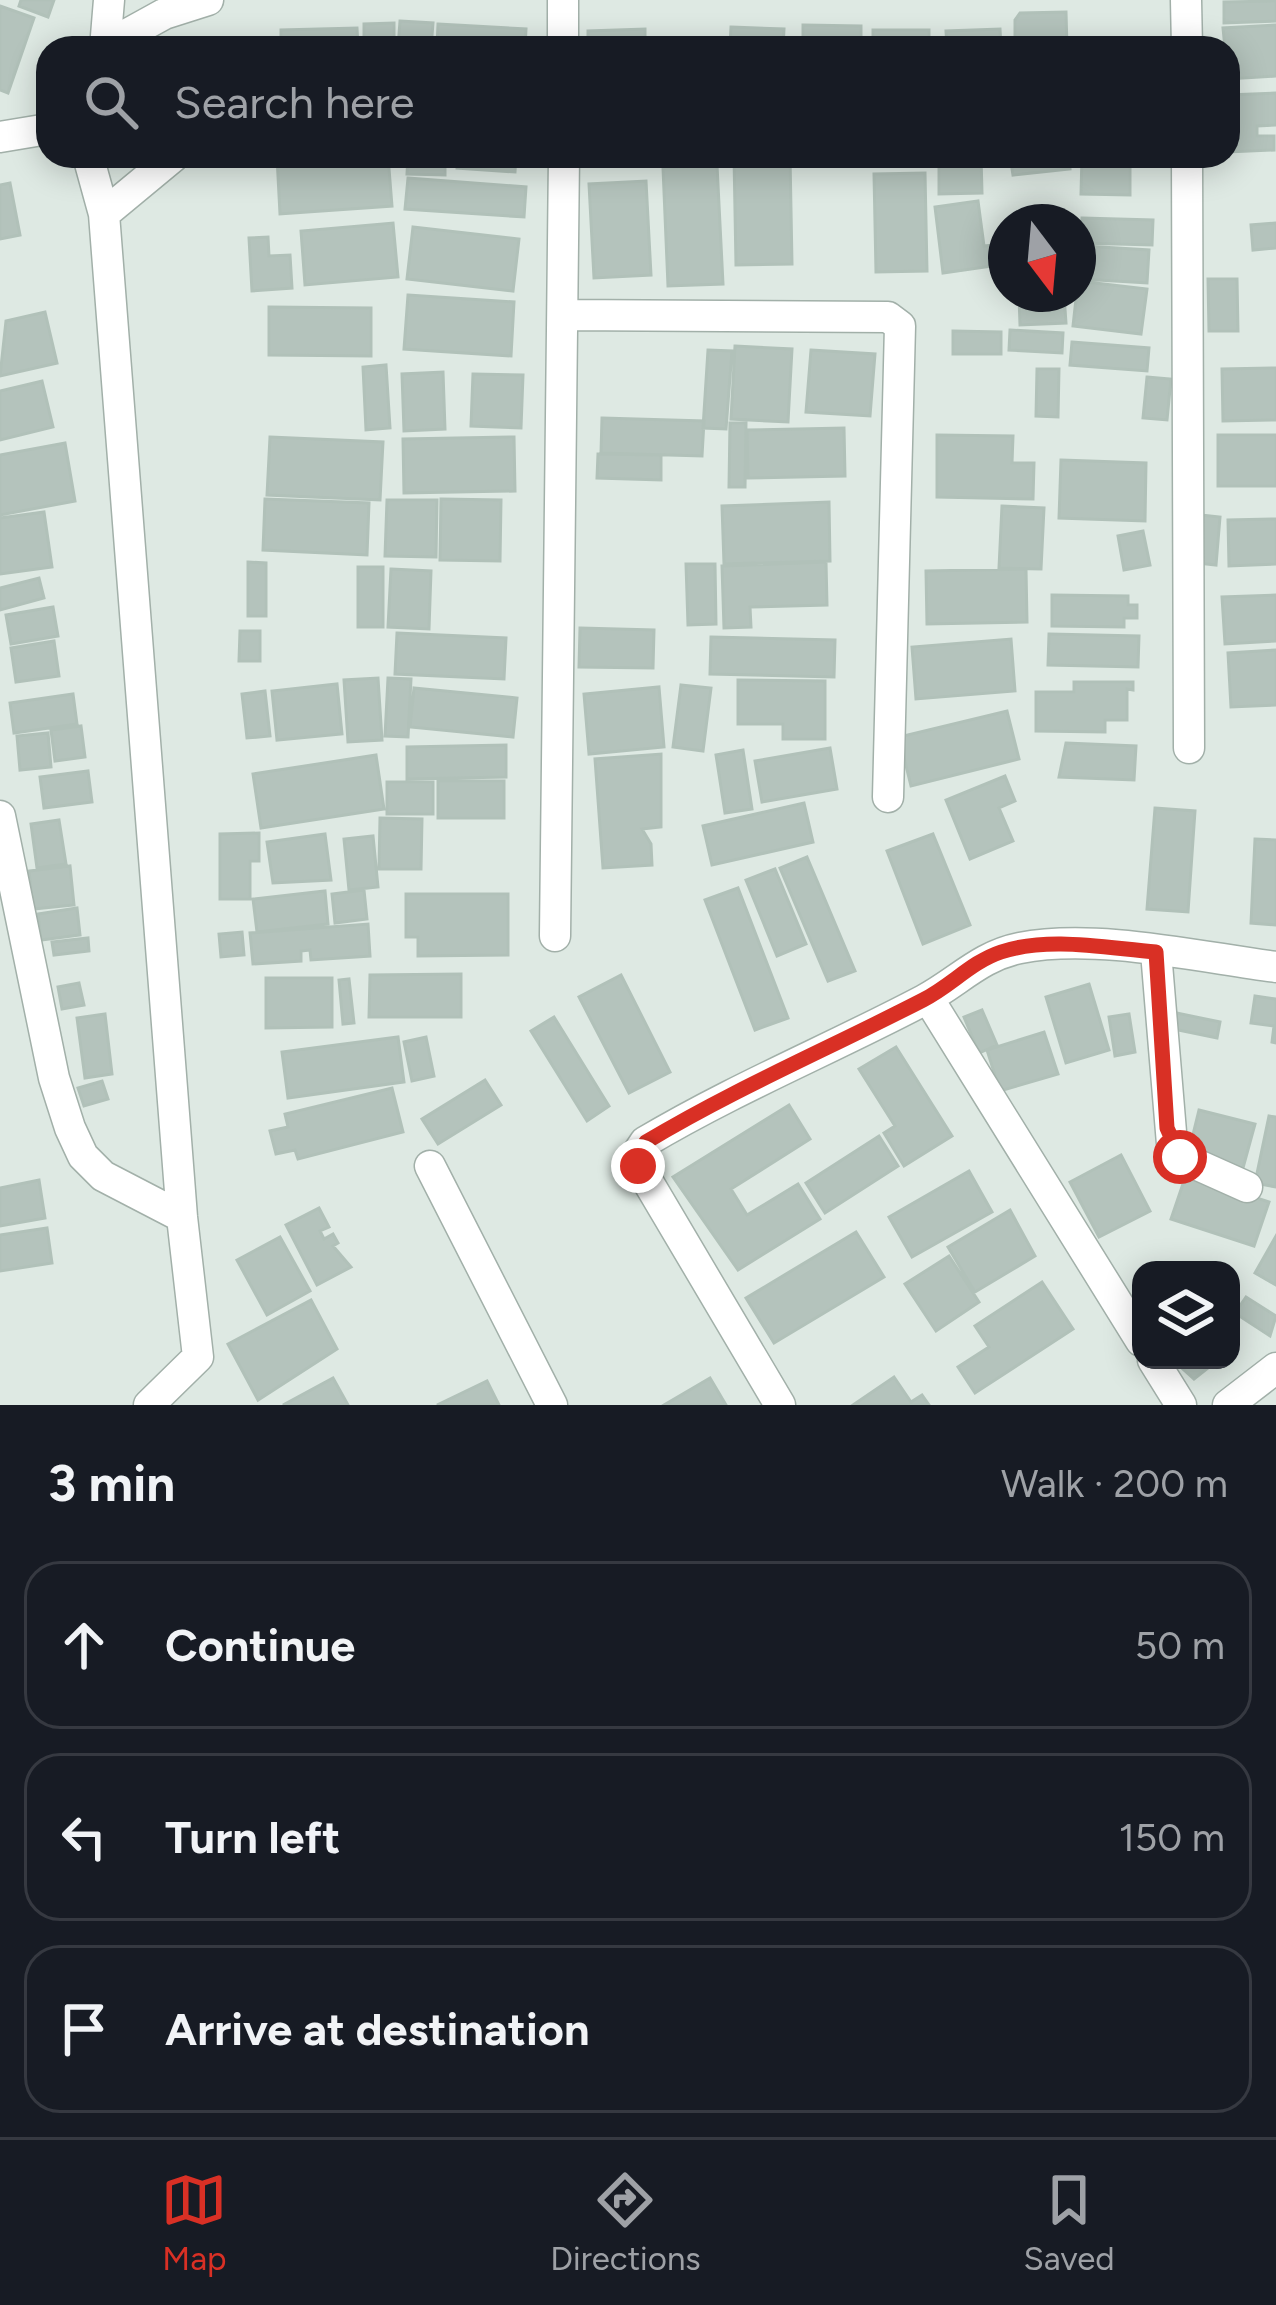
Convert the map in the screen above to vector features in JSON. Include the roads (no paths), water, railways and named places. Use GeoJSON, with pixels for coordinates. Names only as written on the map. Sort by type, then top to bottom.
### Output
{"type":"FeatureCollection","features":[{"type":"Feature","properties":{"kind":"street"},"geometry":{"type":"LineString","coordinates":[[106,36],[109,0]]}},
{"type":"Feature","properties":{"kind":"street"},"geometry":{"type":"LineString","coordinates":[[155,35],[208,0]]}},
{"type":"Feature","properties":{"kind":"street"},"geometry":{"type":"LineString","coordinates":[[562,0],[563,36]]}},
{"type":"Feature","properties":{"kind":"street"},"geometry":{"type":"LineString","coordinates":[[1186,0],[1186,36]]}},
{"type":"Feature","properties":{"kind":"street"},"geometry":{"type":"LineString","coordinates":[[3,134],[36,130]]}},
{"type":"Feature","properties":{"kind":"street"},"geometry":{"type":"LineString","coordinates":[[91,168],[104,214],[182,1217],[199,1331],[198,1357],[149,1405]]}},
{"type":"Feature","properties":{"kind":"street"},"geometry":{"type":"LineString","coordinates":[[104,214],[160,168]]}},
{"type":"Feature","properties":{"kind":"street"},"geometry":{"type":"LineString","coordinates":[[555,936],[566,315],[564,168]]}},
{"type":"Feature","properties":{"kind":"street"},"geometry":{"type":"LineString","coordinates":[[1187,168],[1189,748]]}},
{"type":"Feature","properties":{"kind":"street"},"geometry":{"type":"LineString","coordinates":[[566,315],[887,317],[900,326],[888,796]]}},
{"type":"Feature","properties":{"kind":"street"},"geometry":{"type":"LineString","coordinates":[[0,816],[54,1078],[70,1128],[83,1156],[103,1176],[182,1217]]}},
{"type":"Feature","properties":{"kind":"street"},"geometry":{"type":"LineString","coordinates":[[780,1405],[638,1166],[637,1154],[646,1142],[736,1088],[928,998],[974,964],[1024,947],[1156,952],[1276,967]]}},
{"type":"Feature","properties":{"kind":"street"},"geometry":{"type":"LineString","coordinates":[[1156,952],[1172,1144],[1180,1157],[1247,1187]]}},
{"type":"Feature","properties":{"kind":"street"},"geometry":{"type":"LineString","coordinates":[[928,998],[1132,1327]]}},
{"type":"Feature","properties":{"kind":"street"},"geometry":{"type":"LineString","coordinates":[[430,1166],[552,1405]]}},
{"type":"Feature","properties":{"kind":"street"},"geometry":{"type":"LineString","coordinates":[[1228,1405],[1276,1368]]}},
{"type":"Feature","properties":{"kind":"street"},"geometry":{"type":"LineString","coordinates":[[1159,1369],[1181,1405]]}},
{"type":"Feature","properties":{"kind":"street"},"geometry":{"type":"LineString","coordinates":[[187,1371],[192,1405]]}}]}
